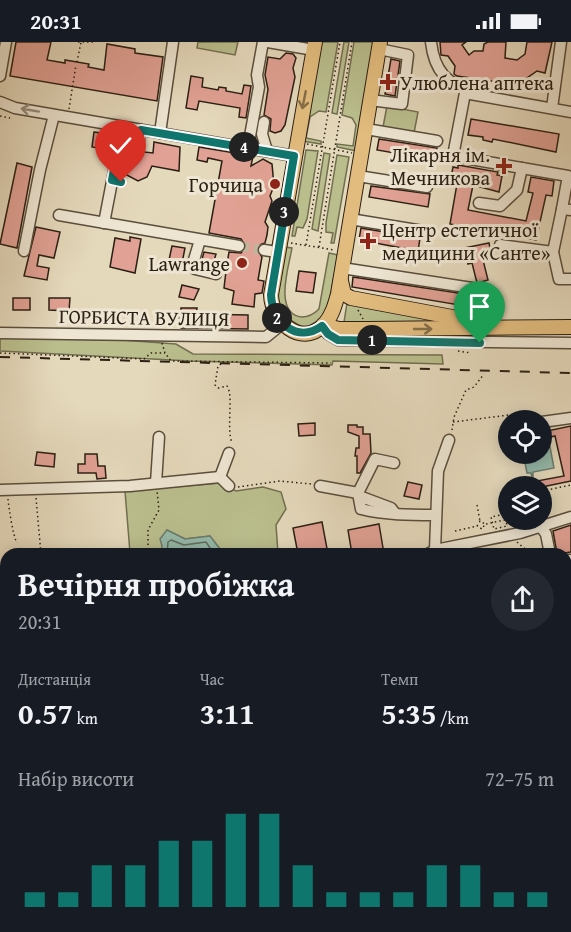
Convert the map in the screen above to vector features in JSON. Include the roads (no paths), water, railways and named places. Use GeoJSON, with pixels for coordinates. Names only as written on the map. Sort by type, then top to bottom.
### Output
{"type":"FeatureCollection","features":[{"type":"Feature","properties":{"kind":"main road"},"geometry":{"type":"LineString","coordinates":[[311,44],[295,149],[271,251],[273,311],[282,324],[300,333],[311,332],[323,326],[331,315],[341,275],[379,45]]}},
{"type":"Feature","properties":{"kind":"main road"},"geometry":{"type":"LineString","coordinates":[[341,275],[344,294],[351,298],[515,329]]}},
{"type":"Feature","properties":{"kind":"main road"},"geometry":{"type":"LineString","coordinates":[[323,326],[339,329],[571,327]]}},
{"type":"Feature","properties":{"kind":"street"},"geometry":{"type":"LineString","coordinates":[[0,76],[6,42]]}},
{"type":"Feature","properties":{"kind":"street"},"geometry":{"type":"LineString","coordinates":[[160,133],[170,48],[182,42]]}},
{"type":"Feature","properties":{"kind":"street"},"geometry":{"type":"LineString","coordinates":[[248,147],[259,87],[257,75],[263,42]]}},
{"type":"Feature","properties":{"kind":"street"},"geometry":{"type":"LineString","coordinates":[[268,42],[311,44]]}},
{"type":"Feature","properties":{"kind":"street"},"geometry":{"type":"LineString","coordinates":[[431,42],[432,52],[440,68],[456,87],[552,106],[571,112]]}},
{"type":"Feature","properties":{"kind":"street"},"geometry":{"type":"LineString","coordinates":[[552,106],[561,42]]}},
{"type":"Feature","properties":{"kind":"street"},"geometry":{"type":"LineString","coordinates":[[370,100],[402,104],[408,55],[379,45]]}},
{"type":"Feature","properties":{"kind":"street"},"geometry":{"type":"LineString","coordinates":[[552,106],[465,93],[453,156],[569,175],[566,209],[553,252],[559,279],[571,279]]}},
{"type":"Feature","properties":{"kind":"street"},"geometry":{"type":"LineString","coordinates":[[0,102],[54,115],[267,151],[295,149]]}},
{"type":"Feature","properties":{"kind":"street"},"geometry":{"type":"LineString","coordinates":[[24,251],[40,170],[54,115]]}},
{"type":"Feature","properties":{"kind":"street"},"geometry":{"type":"LineString","coordinates":[[264,122],[262,134],[267,151]]}},
{"type":"Feature","properties":{"kind":"street"},"geometry":{"type":"LineString","coordinates":[[366,129],[437,141]]}},
{"type":"Feature","properties":{"kind":"street"},"geometry":{"type":"LineString","coordinates":[[104,223],[117,181],[120,140],[138,144],[141,130]]}},
{"type":"Feature","properties":{"kind":"street"},"geometry":{"type":"LineString","coordinates":[[479,203],[500,206],[517,190],[522,168]]}},
{"type":"Feature","properties":{"kind":"street"},"geometry":{"type":"LineString","coordinates":[[358,176],[427,187]]}},
{"type":"Feature","properties":{"kind":"street"},"geometry":{"type":"LineString","coordinates":[[59,215],[104,223],[177,231],[200,240],[239,246]]}},
{"type":"Feature","properties":{"kind":"street"},"geometry":{"type":"LineString","coordinates":[[350,219],[423,231]]}},
{"type":"Feature","properties":{"kind":"street"},"geometry":{"type":"LineString","coordinates":[[200,240],[193,263],[195,269],[216,274]]}},
{"type":"Feature","properties":{"kind":"street"},"geometry":{"type":"LineString","coordinates":[[500,244],[553,252]]}},
{"type":"Feature","properties":{"kind":"street"},"geometry":{"type":"LineString","coordinates":[[341,275],[472,288]]}},
{"type":"Feature","properties":{"kind":"street","name":"ГОРБИСТА ВУЛИЦЯ"},"geometry":{"type":"LineString","coordinates":[[0,333],[266,338],[282,324]]}},
{"type":"Feature","properties":{"kind":"street"},"geometry":{"type":"LineString","coordinates":[[323,326],[328,334],[338,340],[571,343]]}},
{"type":"Feature","properties":{"kind":"street"},"geometry":{"type":"LineString","coordinates":[[552,420],[571,418]]}},
{"type":"Feature","properties":{"kind":"street"},"geometry":{"type":"LineString","coordinates":[[156,483],[159,436]]}},
{"type":"Feature","properties":{"kind":"street"},"geometry":{"type":"LineString","coordinates":[[432,548],[438,471],[449,440]]}},
{"type":"Feature","properties":{"kind":"street"},"geometry":{"type":"LineString","coordinates":[[220,477],[229,453]]}},
{"type":"Feature","properties":{"kind":"street"},"geometry":{"type":"LineString","coordinates":[[394,463],[375,459],[358,495],[361,509],[384,515],[394,512],[435,515]]}},
{"type":"Feature","properties":{"kind":"street"},"geometry":{"type":"LineString","coordinates":[[4,489],[156,483],[220,477]]}},
{"type":"Feature","properties":{"kind":"street"},"geometry":{"type":"LineString","coordinates":[[220,477],[229,486]]}},
{"type":"Feature","properties":{"kind":"street"},"geometry":{"type":"LineString","coordinates":[[320,486],[358,495]]}},
{"type":"Feature","properties":{"kind":"street"},"geometry":{"type":"LineString","coordinates":[[552,523],[571,517]]}},
{"type":"Feature","properties":{"kind":"street"},"geometry":{"type":"LineString","coordinates":[[450,548],[529,530]]}},
{"type":"Feature","properties":{"kind":"street"},"geometry":{"type":"LineString","coordinates":[[543,530],[549,548]]}},
{"type":"Feature","properties":{"kind":"water"},"geometry":{"type":"Polygon","coordinates":[[[552,458],[554,468],[533,472],[533,476],[527,473],[525,464],[552,464],[552,458]]]}},
{"type":"Feature","properties":{"kind":"water"},"geometry":{"type":"Polygon","coordinates":[[[167,530],[185,539],[210,536],[219,548],[162,548],[160,539],[167,530]]]}},
{"type":"Feature","properties":{"kind":"tunnel"},"geometry":{"type":"LineString","coordinates":[[239,246],[264,250]]}},
{"type":"Feature","properties":{"kind":"railway"},"geometry":{"type":"LineString","coordinates":[[0,357],[571,373]]}},
{"type":"Feature","properties":{"kind":"place","name":"Улюблена аптека"},"geometry":{"type":"Point","coordinates":[388,82]}},
{"type":"Feature","properties":{"kind":"place","name":"Лікарня ім. Мечникова"},"geometry":{"type":"Point","coordinates":[504,166]}},
{"type":"Feature","properties":{"kind":"place","name":"Горчица"},"geometry":{"type":"Point","coordinates":[275,184]}},
{"type":"Feature","properties":{"kind":"place","name":"Центр естетичної медицини «Санте»"},"geometry":{"type":"Point","coordinates":[368,241]}},
{"type":"Feature","properties":{"kind":"place","name":"Lawrange"},"geometry":{"type":"Point","coordinates":[242,263]}}]}
